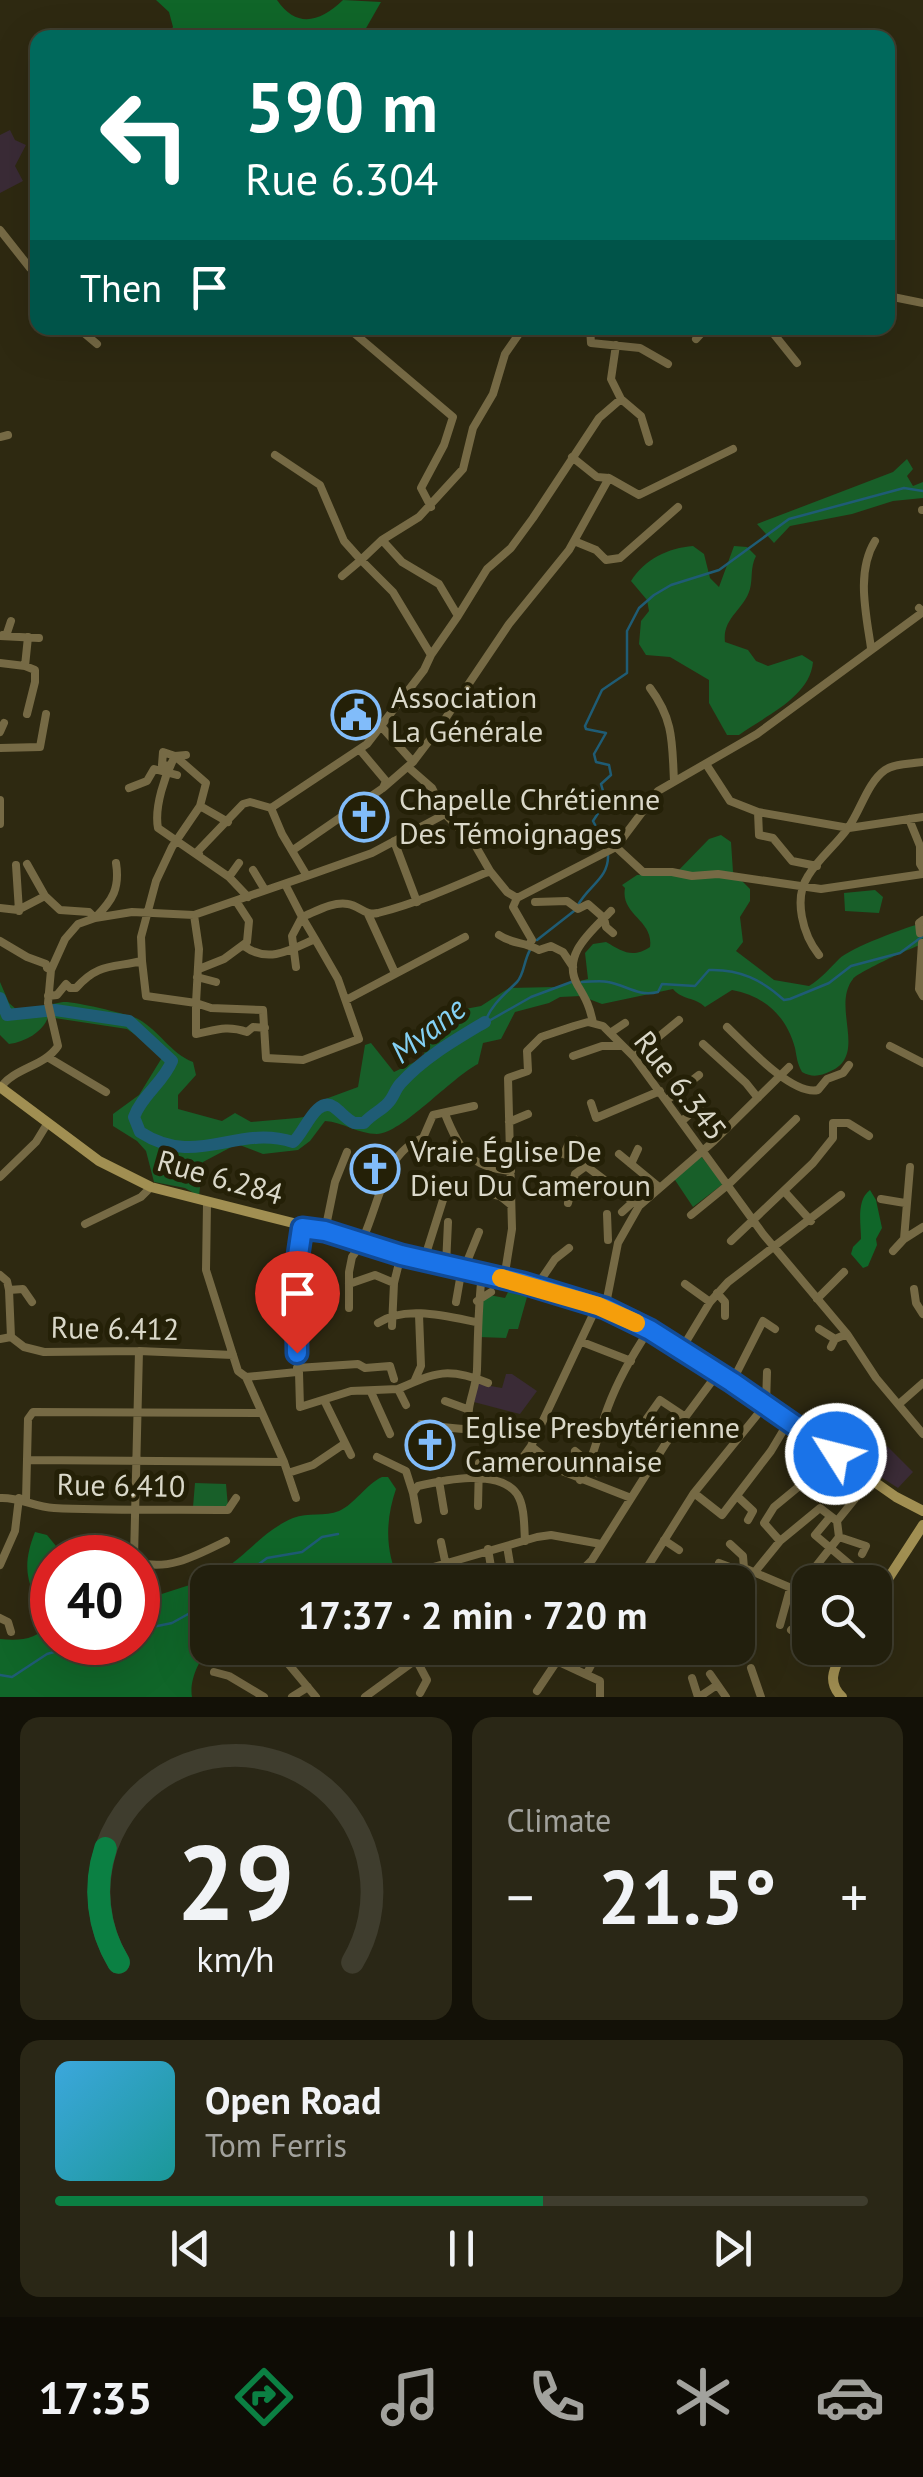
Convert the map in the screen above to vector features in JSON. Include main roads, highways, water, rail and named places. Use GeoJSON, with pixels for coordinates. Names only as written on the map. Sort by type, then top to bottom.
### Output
{"type":"FeatureCollection","features":[{"type":"Feature","properties":{"kind":"waterway","name":"Mvane"},"geometry":{"type":"LineString","coordinates":[[607,847],[593,821],[606,801],[601,784],[611,775],[609,765],[596,762],[594,754],[606,733],[585,726],[602,690],[627,673],[627,631],[639,608],[671,585],[719,570],[789,519],[904,488],[923,491]]}},
{"type":"Feature","properties":{"kind":"waterway","name":"Mvane"},"geometry":{"type":"LineString","coordinates":[[578,905],[602,876],[608,855]]}},
{"type":"Feature","properties":{"kind":"waterway","name":"Mvane"},"geometry":{"type":"LineString","coordinates":[[537,940],[574,911]]}},
{"type":"Feature","properties":{"kind":"waterway"},"geometry":{"type":"LineString","coordinates":[[582,982],[605,981],[651,993],[658,992],[662,984],[695,986],[709,970],[720,970],[750,977],[784,1000],[829,983],[851,966],[900,953],[923,936]]}},
{"type":"Feature","properties":{"kind":"waterway","name":"Mvane"},"geometry":{"type":"LineString","coordinates":[[485,1022],[519,979],[530,950]]}},
{"type":"Feature","properties":{"kind":"waterway"},"geometry":{"type":"LineString","coordinates":[[487,1022],[531,997],[574,981]]}},
{"type":"Feature","properties":{"kind":"waterway","name":"Mvane"},"geometry":{"type":"LineString","coordinates":[[0,998],[7,1015],[55,1010],[129,1021],[172,1061],[134,1117],[140,1132],[180,1147],[253,1138],[293,1142],[316,1111],[328,1105],[354,1123],[364,1123],[388,1103],[399,1085],[420,1065],[485,1022]]}},
{"type":"Feature","properties":{"kind":"waterway"},"geometry":{"type":"LineString","coordinates":[[258,1565],[267,1558],[302,1552],[322,1537],[338,1534]]}},
{"type":"Feature","properties":{"kind":"waterway"},"geometry":{"type":"LineString","coordinates":[[160,1625],[190,1613]]}},
{"type":"Feature","properties":{"kind":"waterway"},"geometry":{"type":"LineString","coordinates":[[0,1675],[12,1677],[30,1665]]}},
{"type":"Feature","properties":{"kind":"place","name":"Association La Générale"},"geometry":{"type":"Point","coordinates":[356,715]}},
{"type":"Feature","properties":{"kind":"place","name":"Chapelle Chrétienne Des Témoignages"},"geometry":{"type":"Point","coordinates":[364,817]}},
{"type":"Feature","properties":{"kind":"place","name":"Vraie Église De Dieu Du Cameroun"},"geometry":{"type":"Point","coordinates":[375,1169]}},
{"type":"Feature","properties":{"kind":"place","name":"Eglise Presbytérienne Camerounnaise"},"geometry":{"type":"Point","coordinates":[430,1445]}}]}
